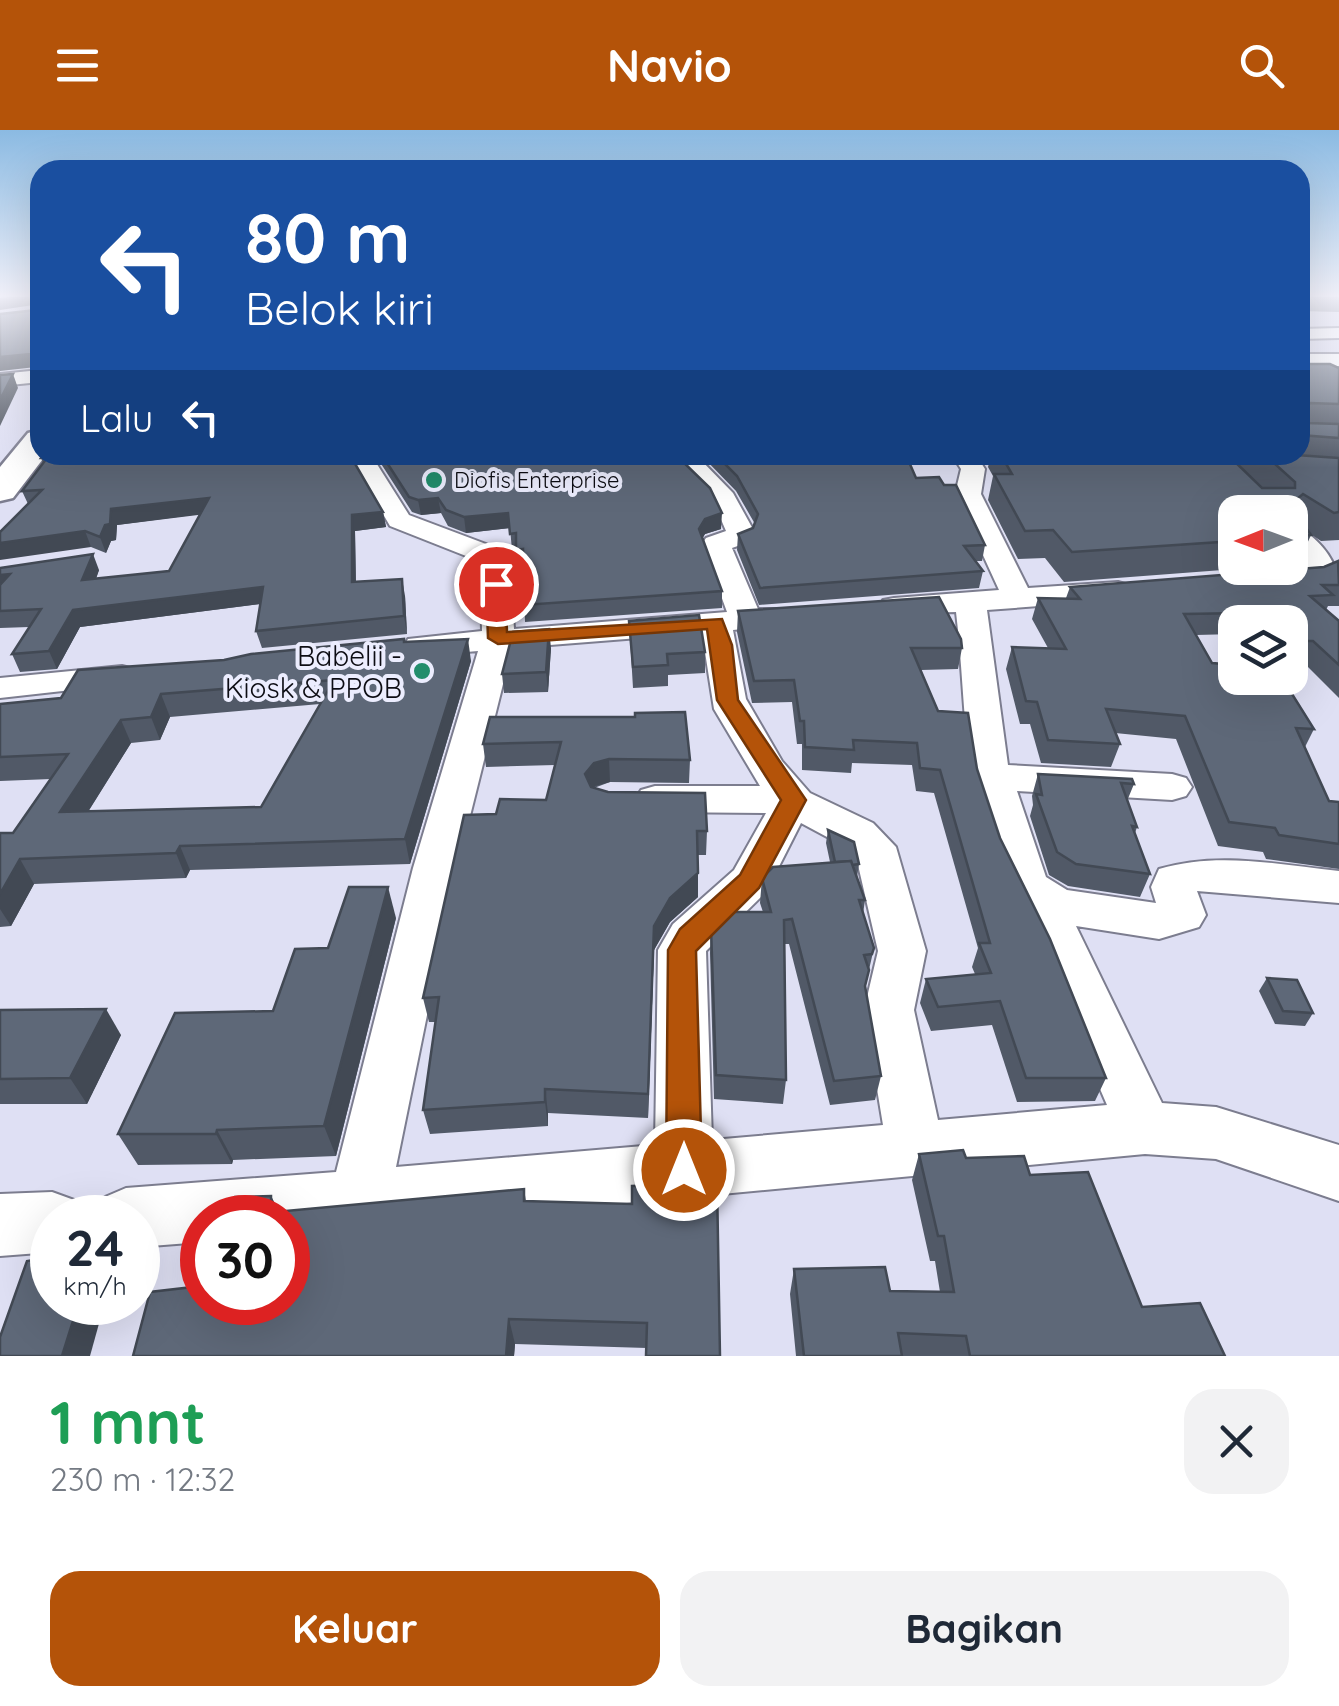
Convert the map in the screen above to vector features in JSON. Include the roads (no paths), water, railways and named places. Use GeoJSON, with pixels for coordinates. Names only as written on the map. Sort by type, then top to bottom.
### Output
{"type":"FeatureCollection","features":[{"type":"Feature","properties":{"kind":"highway"},"geometry":{"type":"LineString","coordinates":[[0,490],[30,456]]}},
{"type":"Feature","properties":{"kind":"street"},"geometry":{"type":"LineString","coordinates":[[1310,360],[1339,360]]}},
{"type":"Feature","properties":{"kind":"street"},"geometry":{"type":"LineString","coordinates":[[0,380],[30,377]]}},
{"type":"Feature","properties":{"kind":"street"},"geometry":{"type":"LineString","coordinates":[[688,465],[724,498],[740,531],[739,536],[716,544],[730,621],[722,645],[728,700],[794,800],[836,825],[865,834],[875,847],[902,952],[889,1010],[916,1149]]}},
{"type":"Feature","properties":{"kind":"street"},"geometry":{"type":"LineString","coordinates":[[971,465],[974,470],[968,494],[1018,599]]}},
{"type":"Feature","properties":{"kind":"street"},"geometry":{"type":"LineString","coordinates":[[359,1200],[435,868],[498,638],[496,584],[490,564],[476,550],[398,520],[367,466]]}},
{"type":"Feature","properties":{"kind":"street"},"geometry":{"type":"LineString","coordinates":[[1308,547],[1329,564]]}},
{"type":"Feature","properties":{"kind":"street"},"geometry":{"type":"LineString","coordinates":[[858,610],[1156,588]]}},
{"type":"Feature","properties":{"kind":"street"},"geometry":{"type":"LineString","coordinates":[[970,602],[983,688],[988,763],[1020,869],[1027,887],[1040,898],[1057,906],[1158,921],[1183,915],[1172,887],[1183,875],[1214,874],[1339,887]]}},
{"type":"Feature","properties":{"kind":"street"},"geometry":{"type":"LineString","coordinates":[[383,650],[821,613]]}},
{"type":"Feature","properties":{"kind":"street"},"geometry":{"type":"LineString","coordinates":[[0,688],[152,673]]}},
{"type":"Feature","properties":{"kind":"street"},"geometry":{"type":"LineString","coordinates":[[993,778],[1172,787]]}},
{"type":"Feature","properties":{"kind":"street"},"geometry":{"type":"LineString","coordinates":[[610,799],[794,800]]}},
{"type":"Feature","properties":{"kind":"street"},"geometry":{"type":"LineString","coordinates":[[684,1170],[682,950],[690,937],[750,881],[794,800]]}},
{"type":"Feature","properties":{"kind":"street"},"geometry":{"type":"LineString","coordinates":[[1040,898],[1145,1128]]}},
{"type":"Feature","properties":{"kind":"street"},"geometry":{"type":"LineString","coordinates":[[160,1215],[1145,1128],[1216,1134],[1339,1173]]}},
{"type":"Feature","properties":{"kind":"street"},"geometry":{"type":"LineString","coordinates":[[0,1226],[30,1224]]}},
{"type":"Feature","properties":{"kind":"place","name":"Diofis Enterprise"},"geometry":{"type":"Point","coordinates":[434,480]}},
{"type":"Feature","properties":{"kind":"place","name":"Babelii - Kiosk & PPOB"},"geometry":{"type":"Point","coordinates":[422,671]}}]}
